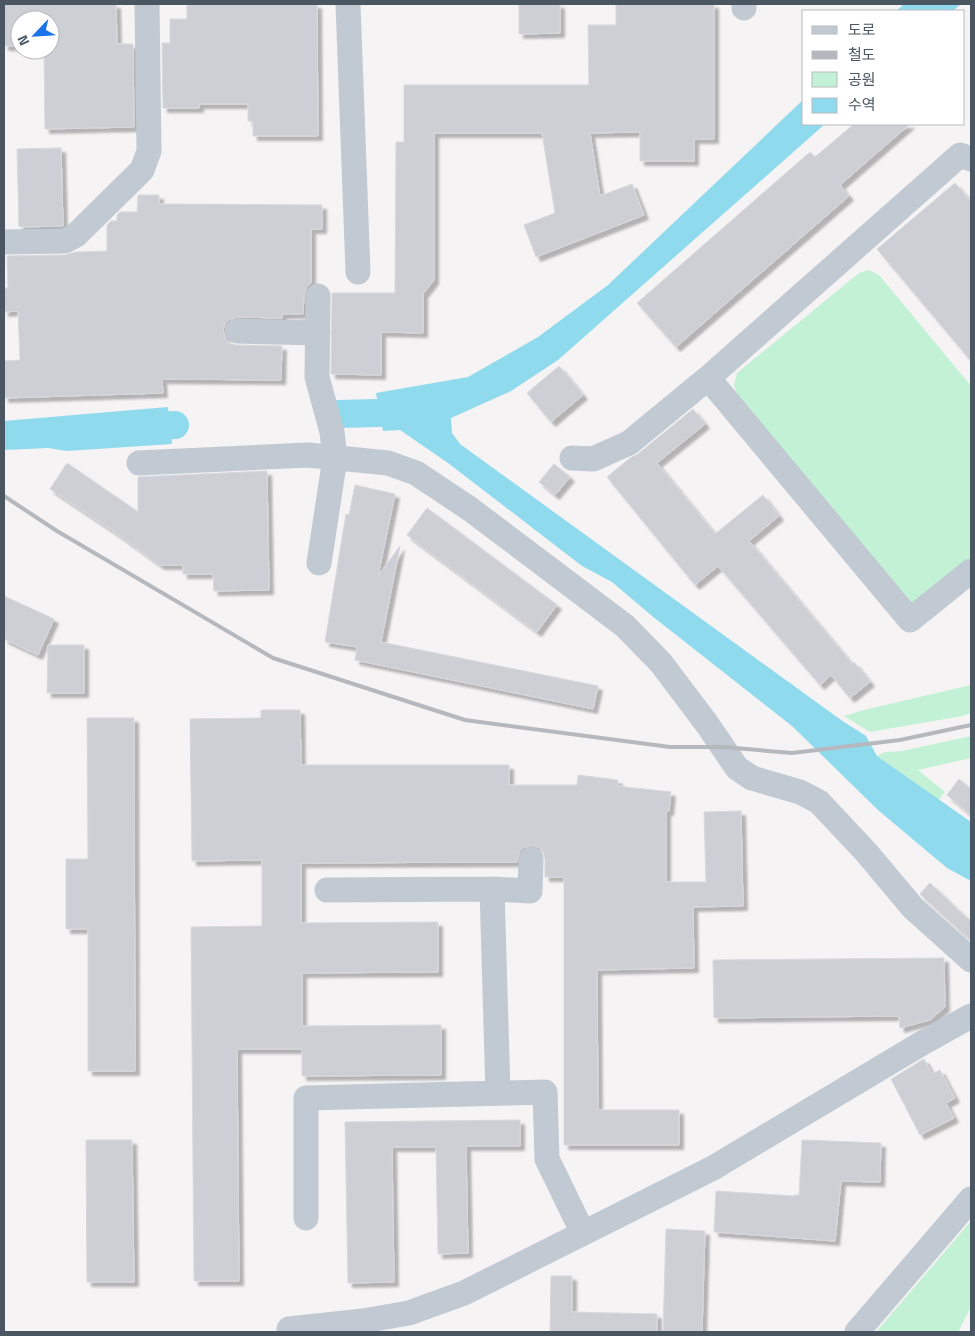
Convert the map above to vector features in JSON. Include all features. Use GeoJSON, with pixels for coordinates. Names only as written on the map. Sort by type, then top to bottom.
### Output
{"type":"FeatureCollection","features":[{"type":"Feature","properties":{"kind":"street"},"geometry":{"type":"LineString","coordinates":[[4,242],[64,241],[76,235],[142,170],[149,151],[147,4]]}},
{"type":"Feature","properties":{"kind":"street"},"geometry":{"type":"LineString","coordinates":[[348,4],[358,272]]}},
{"type":"Feature","properties":{"kind":"street"},"geometry":{"type":"LineString","coordinates":[[572,458],[593,459],[629,442],[708,378],[960,155],[971,159]]}},
{"type":"Feature","properties":{"kind":"street"},"geometry":{"type":"LineString","coordinates":[[318,296],[317,378],[332,432],[335,458],[319,563]]}},
{"type":"Feature","properties":{"kind":"street"},"geometry":{"type":"LineString","coordinates":[[237,331],[318,333]]}},
{"type":"Feature","properties":{"kind":"street"},"geometry":{"type":"LineString","coordinates":[[708,378],[910,620],[971,571]]}},
{"type":"Feature","properties":{"kind":"street"},"geometry":{"type":"LineString","coordinates":[[139,463],[308,454],[388,463],[416,473],[470,509],[624,626],[661,663],[737,768],[752,778],[800,792],[819,802],[866,852],[913,908],[971,960]]}},
{"type":"Feature","properties":{"kind":"street"},"geometry":{"type":"LineString","coordinates":[[327,890],[530,891],[531,859]]}},
{"type":"Feature","properties":{"kind":"street"},"geometry":{"type":"LineString","coordinates":[[492,890],[498,1093]]}},
{"type":"Feature","properties":{"kind":"street"},"geometry":{"type":"LineString","coordinates":[[289,1329],[332,1328],[409,1313],[464,1292],[713,1168],[971,1016]]}},
{"type":"Feature","properties":{"kind":"street"},"geometry":{"type":"LineString","coordinates":[[306,1218],[306,1098],[545,1092],[547,1159],[583,1233]]}},
{"type":"Feature","properties":{"kind":"street"},"geometry":{"type":"LineString","coordinates":[[857,1332],[971,1199]]}},
{"type":"Feature","properties":{"kind":"green space"},"geometry":{"type":"Polygon","coordinates":[[[869,270],[879,275],[971,386],[971,557],[907,608],[737,395],[734,385],[737,373],[859,273],[869,270]]]}},
{"type":"Feature","properties":{"kind":"green space"},"geometry":{"type":"Polygon","coordinates":[[[971,685],[971,713],[962,716],[870,732],[844,716],[864,710],[971,685]]]}},
{"type":"Feature","properties":{"kind":"green space"},"geometry":{"type":"Polygon","coordinates":[[[971,736],[971,758],[918,770],[945,792],[939,800],[877,756],[885,752],[902,751],[971,736]]]}},
{"type":"Feature","properties":{"kind":"green space"},"geometry":{"type":"Polygon","coordinates":[[[971,1221],[971,1307],[958,1332],[876,1332],[971,1221]]]}},
{"type":"Feature","properties":{"kind":"water"},"geometry":{"type":"Polygon","coordinates":[[[904,4],[961,4],[954,10],[897,10],[904,4]]]}},
{"type":"Feature","properties":{"kind":"water"},"geometry":{"type":"Polygon","coordinates":[[[802,101],[802,125],[824,125],[558,360],[511,391],[451,418],[452,433],[460,444],[841,720],[866,736],[877,756],[971,822],[971,881],[947,868],[878,810],[792,726],[652,616],[612,582],[582,566],[448,463],[400,430],[383,431],[376,393],[468,377],[538,337],[608,285],[802,101]]]}},
{"type":"Feature","properties":{"kind":"water"},"geometry":{"type":"Polygon","coordinates":[[[168,407],[172,444],[67,451],[48,448],[4,450],[4,421],[168,407]]]}},
{"type":"Feature","properties":{"kind":"building"},"geometry":{"type":"Polygon","coordinates":[[[4,4],[116,4],[117,44],[133,44],[134,127],[45,129],[44,60],[60,60],[60,10],[10,10],[10,46],[4,46],[4,4]]]}},
{"type":"Feature","properties":{"kind":"building"},"geometry":{"type":"Polygon","coordinates":[[[187,4],[317,4],[318,136],[253,136],[253,121],[248,121],[248,104],[199,104],[199,108],[163,108],[162,43],[170,43],[170,19],[187,19],[187,4]]]}},
{"type":"Feature","properties":{"kind":"building"},"geometry":{"type":"Polygon","coordinates":[[[519,4],[560,4],[560,33],[519,34],[519,4]]]}},
{"type":"Feature","properties":{"kind":"building"},"geometry":{"type":"Polygon","coordinates":[[[616,4],[714,4],[714,139],[694,139],[694,161],[640,161],[640,132],[590,133],[600,196],[632,184],[644,215],[536,257],[524,225],[555,213],[542,133],[434,133],[434,280],[423,294],[423,333],[381,332],[381,375],[331,374],[332,293],[395,293],[396,142],[404,142],[404,85],[589,85],[588,25],[616,25],[616,4]]]}},
{"type":"Feature","properties":{"kind":"building"},"geometry":{"type":"Polygon","coordinates":[[[853,125],[909,125],[840,185],[849,196],[676,347],[637,303],[810,152],[815,157],[853,125]]]}},
{"type":"Feature","properties":{"kind":"building"},"geometry":{"type":"Polygon","coordinates":[[[61,148],[63,226],[19,227],[17,149],[61,148]]]}},
{"type":"Feature","properties":{"kind":"building"},"geometry":{"type":"Polygon","coordinates":[[[955,183],[971,202],[971,361],[877,249],[955,183]]]}},
{"type":"Feature","properties":{"kind":"building"},"geometry":{"type":"Polygon","coordinates":[[[138,195],[159,195],[159,204],[322,205],[322,229],[311,229],[311,283],[306,288],[304,295],[303,314],[282,314],[282,318],[237,317],[225,323],[223,330],[225,338],[229,343],[236,345],[282,346],[281,380],[162,379],[163,393],[4,398],[4,361],[20,360],[18,311],[4,312],[4,288],[8,288],[7,256],[65,255],[76,252],[107,251],[107,225],[111,221],[117,221],[117,215],[120,212],[137,212],[138,195]]]}},
{"type":"Feature","properties":{"kind":"building"},"geometry":{"type":"Polygon","coordinates":[[[559,366],[583,395],[551,422],[527,393],[559,366]]]}},
{"type":"Feature","properties":{"kind":"building"},"geometry":{"type":"Polygon","coordinates":[[[693,409],[705,424],[657,463],[715,534],[763,495],[779,516],[749,541],[852,664],[854,662],[870,682],[850,698],[831,675],[820,685],[718,566],[695,585],[607,477],[693,409]]]}},
{"type":"Feature","properties":{"kind":"building"},"geometry":{"type":"Polygon","coordinates":[[[67,463],[138,512],[138,477],[267,471],[269,590],[214,591],[213,574],[183,574],[183,565],[160,565],[50,489],[67,463]]]}},
{"type":"Feature","properties":{"kind":"building"},"geometry":{"type":"Polygon","coordinates":[[[554,464],[570,477],[555,495],[539,482],[554,464]]]}},
{"type":"Feature","properties":{"kind":"building"},"geometry":{"type":"Polygon","coordinates":[[[355,485],[395,494],[378,576],[400,546],[381,642],[598,686],[593,709],[355,660],[357,647],[325,642],[346,514],[349,515],[355,485]]]}},
{"type":"Feature","properties":{"kind":"building"},"geometry":{"type":"Polygon","coordinates":[[[427,508],[557,605],[537,632],[407,535],[427,508]]]}},
{"type":"Feature","properties":{"kind":"building"},"geometry":{"type":"Polygon","coordinates":[[[4,596],[54,619],[38,655],[4,639],[4,596]]]}},
{"type":"Feature","properties":{"kind":"building"},"geometry":{"type":"Polygon","coordinates":[[[48,645],[84,645],[84,693],[47,693],[48,645]]]}},
{"type":"Feature","properties":{"kind":"building"},"geometry":{"type":"Polygon","coordinates":[[[261,710],[300,710],[301,765],[509,765],[509,785],[577,785],[578,775],[618,780],[617,786],[671,792],[669,811],[666,811],[666,882],[706,882],[704,812],[741,811],[743,906],[693,907],[694,968],[597,970],[598,1110],[679,1110],[679,1145],[564,1145],[564,877],[545,877],[545,859],[539,847],[531,845],[524,847],[519,852],[517,862],[301,863],[301,923],[438,922],[438,972],[302,973],[302,1026],[441,1025],[441,1075],[302,1076],[302,1049],[237,1049],[239,1281],[194,1281],[191,927],[262,926],[262,860],[192,861],[190,719],[261,718],[261,710]]]}},
{"type":"Feature","properties":{"kind":"building"},"geometry":{"type":"Polygon","coordinates":[[[87,718],[134,718],[135,1071],[88,1071],[88,929],[66,929],[66,859],[88,859],[87,718]]]}},
{"type":"Feature","properties":{"kind":"building"},"geometry":{"type":"Polygon","coordinates":[[[959,779],[971,789],[971,815],[947,795],[959,779]]]}},
{"type":"Feature","properties":{"kind":"building"},"geometry":{"type":"Polygon","coordinates":[[[930,883],[971,922],[971,941],[920,894],[930,883]]]}},
{"type":"Feature","properties":{"kind":"building"},"geometry":{"type":"Polygon","coordinates":[[[944,958],[945,1007],[930,1020],[900,1028],[899,1016],[714,1018],[713,960],[944,958]]]}},
{"type":"Feature","properties":{"kind":"building"},"geometry":{"type":"Polygon","coordinates":[[[924,1059],[932,1074],[940,1070],[955,1098],[946,1103],[954,1118],[920,1135],[891,1079],[924,1059]]]}},
{"type":"Feature","properties":{"kind":"building"},"geometry":{"type":"Polygon","coordinates":[[[520,1120],[520,1146],[466,1146],[468,1253],[438,1254],[436,1147],[392,1147],[394,1282],[348,1283],[345,1122],[520,1120]]]}},
{"type":"Feature","properties":{"kind":"building"},"geometry":{"type":"Polygon","coordinates":[[[86,1140],[132,1140],[134,1282],[87,1282],[86,1140]]]}},
{"type":"Feature","properties":{"kind":"building"},"geometry":{"type":"Polygon","coordinates":[[[802,1140],[881,1143],[880,1182],[841,1181],[835,1241],[714,1232],[716,1191],[799,1195],[802,1140]]]}},
{"type":"Feature","properties":{"kind":"building"},"geometry":{"type":"Polygon","coordinates":[[[666,1229],[705,1231],[702,1332],[663,1332],[666,1229]]]}},
{"type":"Feature","properties":{"kind":"building"},"geometry":{"type":"Polygon","coordinates":[[[551,1276],[572,1276],[572,1312],[657,1314],[657,1332],[550,1332],[551,1276]]]}},
{"type":"Feature","properties":{"kind":"waterway"},"geometry":{"type":"LineString","coordinates":[[339,414],[412,412],[417,410]]}},
{"type":"Feature","properties":{"kind":"waterway"},"geometry":{"type":"LineString","coordinates":[[133,427],[175,425]]}},
{"type":"Feature","properties":{"kind":"railway"},"geometry":{"type":"LineString","coordinates":[[4,496],[57,531],[273,658],[465,720],[670,747],[723,747],[792,753],[900,740],[971,725]]}}]}
